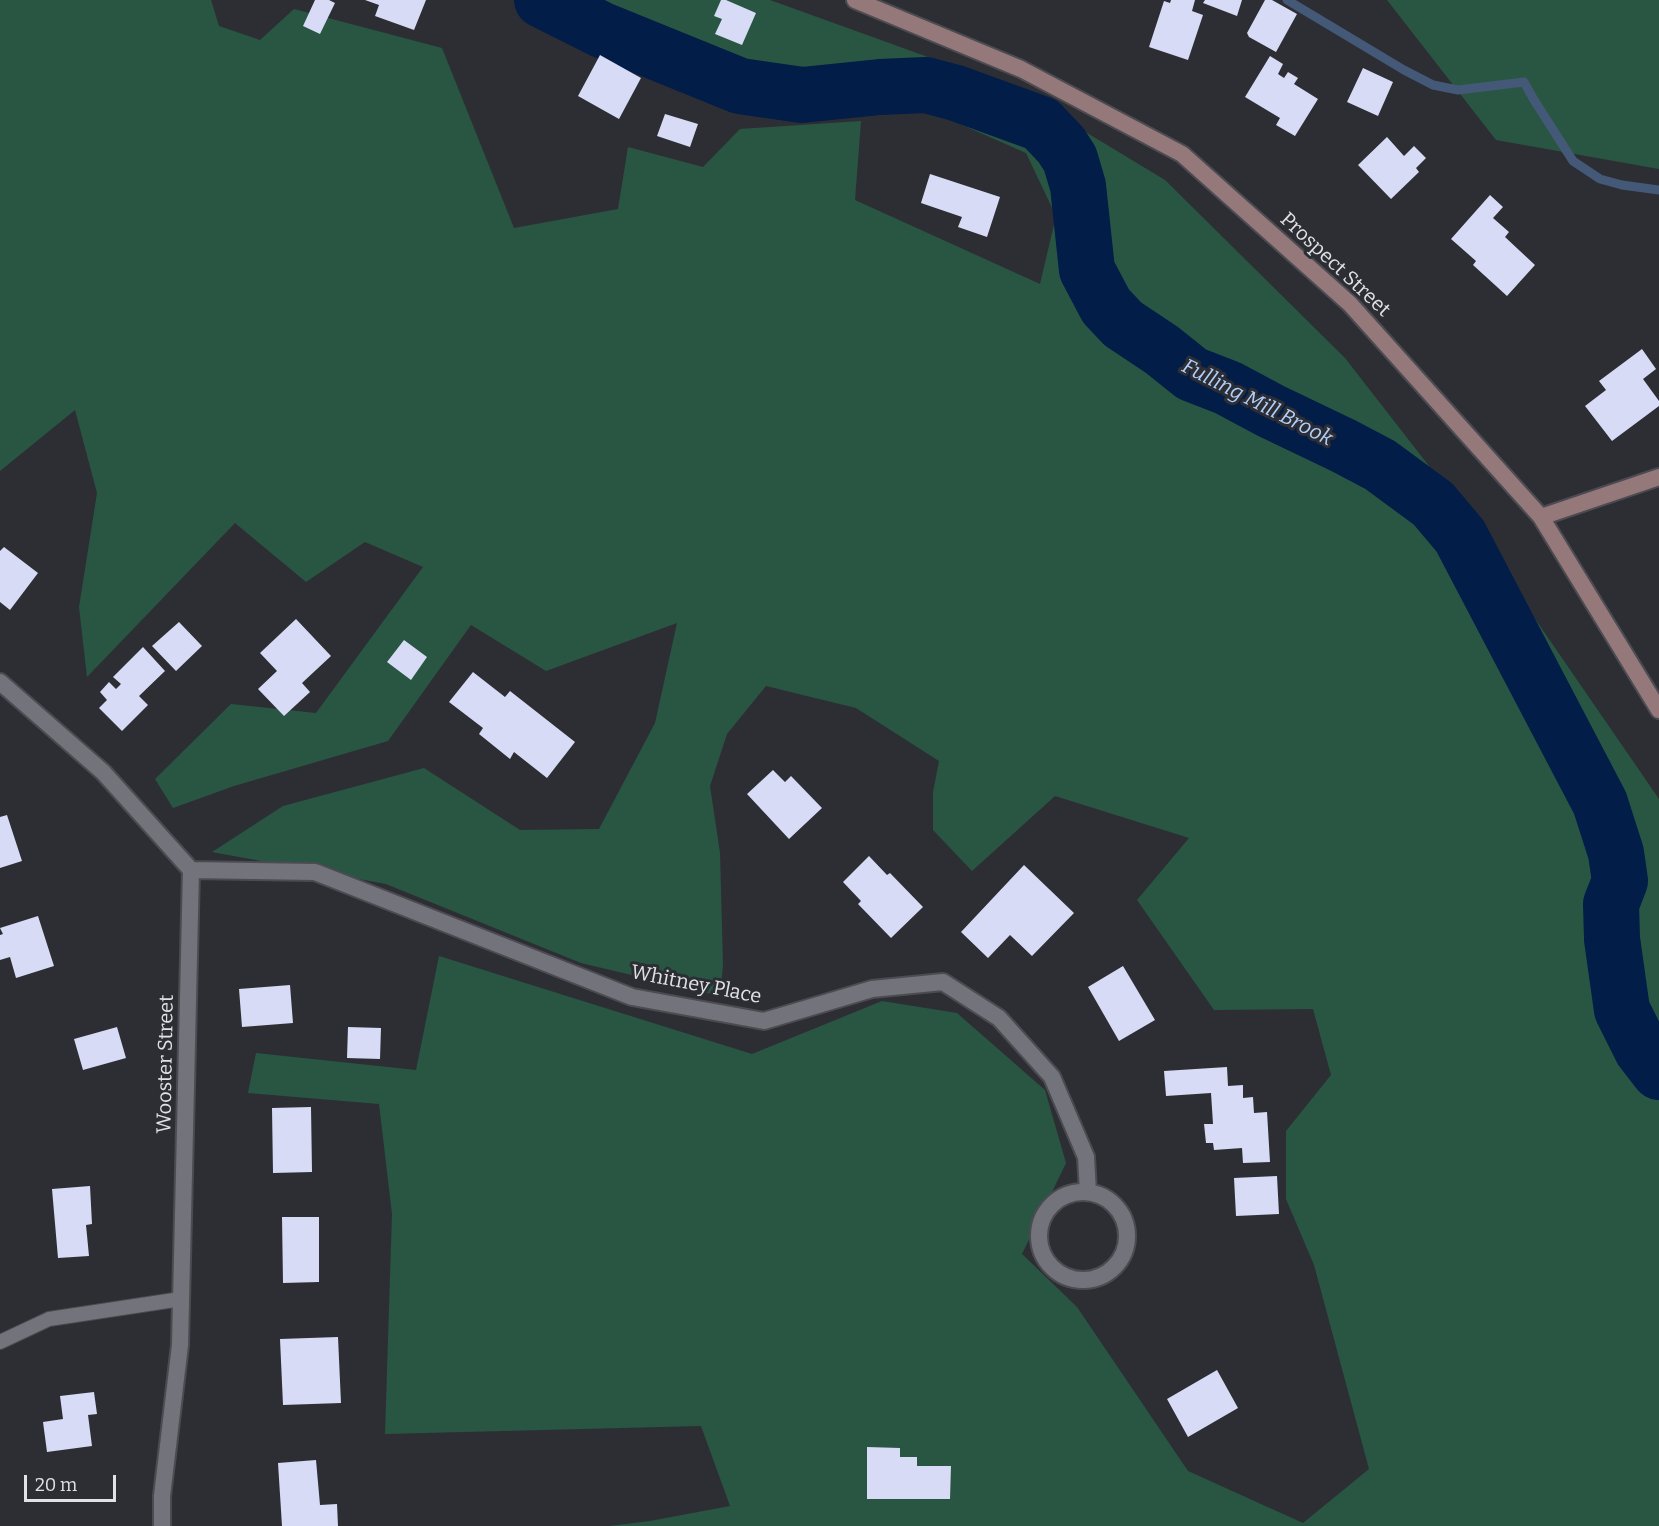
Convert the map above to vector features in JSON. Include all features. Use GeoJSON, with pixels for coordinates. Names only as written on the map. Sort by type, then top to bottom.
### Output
{"type":"FeatureCollection","features":[{"type":"Feature","properties":{"kind":"main road","name":"Prospect Street"},"geometry":{"type":"LineString","coordinates":[[855,0],[1021,69],[1182,154],[1350,304],[1541,517],[1659,710]]}},
{"type":"Feature","properties":{"kind":"main road"},"geometry":{"type":"LineString","coordinates":[[1541,517],[1659,477]]}},
{"type":"Feature","properties":{"kind":"street"},"geometry":{"type":"LineString","coordinates":[[1,685],[103,772],[191,870]]}},
{"type":"Feature","properties":{"kind":"street","name":"Whitney Place"},"geometry":{"type":"LineString","coordinates":[[191,870],[315,872],[632,997],[764,1021],[872,988],[943,982],[999,1018],[1052,1077],[1086,1157],[1088,1192]]}},
{"type":"Feature","properties":{"kind":"street","name":"Wooster Street"},"geometry":{"type":"LineString","coordinates":[[162,1526],[162,1496],[180,1345],[191,870]]}},
{"type":"Feature","properties":{"kind":"street"},"geometry":{"type":"LineString","coordinates":[[1088,1192],[1102,1196],[1114,1204],[1123,1216],[1127,1230],[1127,1245],[1122,1258],[1113,1269],[1101,1277],[1087,1280],[1072,1279],[1059,1273],[1048,1263],[1039,1236],[1041,1222],[1048,1209],[1059,1199],[1073,1193],[1088,1192]]}},
{"type":"Feature","properties":{"kind":"lane"},"geometry":{"type":"LineString","coordinates":[[0,1342],[49,1319],[181,1299]]}},
{"type":"Feature","properties":{"kind":"green space"},"geometry":{"type":"Polygon","coordinates":[[[0,0],[211,0],[219,26],[260,40],[294,9],[442,48],[514,228],[618,209],[628,147],[703,167],[740,129],[861,121],[855,200],[1040,284],[1056,216],[1026,153],[919,106],[701,84],[660,74],[528,0],[770,0],[1011,87],[1165,180],[1345,358],[1436,475],[1659,799],[1659,1526],[609,1526],[730,1506],[701,1426],[385,1434],[392,1214],[379,1104],[248,1093],[256,1053],[416,1070],[439,956],[752,1054],[882,1001],[957,1013],[1045,1090],[1066,1163],[1022,1254],[1077,1307],[1188,1471],[1303,1523],[1369,1469],[1314,1265],[1286,1199],[1286,1131],[1331,1075],[1313,1009],[1214,1010],[1137,900],[1189,838],[1055,796],[972,871],[933,830],[933,792],[939,761],[856,708],[766,686],[727,734],[710,786],[720,853],[723,965],[720,996],[581,963],[386,884],[212,852],[283,806],[424,768],[520,830],[599,829],[655,723],[677,623],[546,671],[471,625],[388,741],[234,786],[173,808],[155,779],[231,704],[316,713],[423,567],[365,542],[306,582],[235,523],[87,677],[79,607],[97,493],[75,410],[0,471],[0,0]]]}},
{"type":"Feature","properties":{"kind":"green space"},"geometry":{"type":"Polygon","coordinates":[[[1387,0],[1659,0],[1659,169],[1496,140],[1387,0]]]}},
{"type":"Feature","properties":{"kind":"building"},"geometry":{"type":"Polygon","coordinates":[[[315,0],[329,0],[335,3],[320,34],[303,26],[315,0]]]}},
{"type":"Feature","properties":{"kind":"building"},"geometry":{"type":"Polygon","coordinates":[[[365,0],[426,0],[414,30],[375,16],[379,5],[365,0]]]}},
{"type":"Feature","properties":{"kind":"building"},"geometry":{"type":"Polygon","coordinates":[[[721,0],[756,13],[742,45],[715,34],[722,19],[714,16],[721,0]]]}},
{"type":"Feature","properties":{"kind":"building"},"geometry":{"type":"Polygon","coordinates":[[[1171,0],[1195,0],[1192,11],[1203,15],[1188,60],[1149,47],[1164,1],[1170,3],[1171,0]]]}},
{"type":"Feature","properties":{"kind":"building"},"geometry":{"type":"Polygon","coordinates":[[[1205,0],[1242,0],[1237,16],[1203,3],[1205,0]]]}},
{"type":"Feature","properties":{"kind":"building"},"geometry":{"type":"Polygon","coordinates":[[[1265,0],[1272,0],[1297,14],[1276,52],[1249,37],[1247,33],[1265,0]]]}},
{"type":"Feature","properties":{"kind":"building"},"geometry":{"type":"Polygon","coordinates":[[[600,55],[641,78],[619,119],[578,96],[600,55]]]}},
{"type":"Feature","properties":{"kind":"building"},"geometry":{"type":"Polygon","coordinates":[[[1270,56],[1283,64],[1278,74],[1284,78],[1288,72],[1298,78],[1294,84],[1318,99],[1295,136],[1276,125],[1280,118],[1245,97],[1270,56]]]}},
{"type":"Feature","properties":{"kind":"building"},"geometry":{"type":"Polygon","coordinates":[[[1363,68],[1393,82],[1378,116],[1347,102],[1363,68]]]}},
{"type":"Feature","properties":{"kind":"building"},"geometry":{"type":"Polygon","coordinates":[[[665,114],[698,124],[690,147],[657,136],[665,114]]]}},
{"type":"Feature","properties":{"kind":"building"},"geometry":{"type":"Polygon","coordinates":[[[1387,137],[1404,156],[1414,146],[1426,158],[1416,168],[1419,172],[1391,199],[1358,165],[1387,137]]]}},
{"type":"Feature","properties":{"kind":"building"},"geometry":{"type":"Polygon","coordinates":[[[930,174],[1000,197],[987,237],[958,227],[962,217],[921,203],[930,174]]]}},
{"type":"Feature","properties":{"kind":"building"},"geometry":{"type":"Polygon","coordinates":[[[1490,195],[1503,207],[1493,218],[1509,232],[1505,237],[1535,265],[1507,296],[1473,265],[1476,261],[1451,239],[1490,195]]]}},
{"type":"Feature","properties":{"kind":"building"},"geometry":{"type":"Polygon","coordinates":[[[1642,349],[1656,369],[1643,379],[1659,401],[1659,406],[1612,441],[1585,406],[1606,390],[1599,381],[1642,349]]]}},
{"type":"Feature","properties":{"kind":"building"},"geometry":{"type":"Polygon","coordinates":[[[4,547],[38,573],[10,610],[0,602],[0,551],[4,547]]]}},
{"type":"Feature","properties":{"kind":"building"},"geometry":{"type":"Polygon","coordinates":[[[296,619],[331,656],[302,683],[310,692],[284,716],[258,689],[277,671],[260,653],[296,619]]]}},
{"type":"Feature","properties":{"kind":"building"},"geometry":{"type":"Polygon","coordinates":[[[179,622],[202,646],[176,671],[152,646],[179,622]]]}},
{"type":"Feature","properties":{"kind":"building"},"geometry":{"type":"Polygon","coordinates":[[[404,640],[427,657],[411,680],[387,662],[404,640]]]}},
{"type":"Feature","properties":{"kind":"building"},"geometry":{"type":"Polygon","coordinates":[[[143,647],[165,671],[139,696],[148,705],[122,731],[99,708],[107,700],[100,692],[109,682],[116,689],[121,684],[113,677],[143,647]]]}},
{"type":"Feature","properties":{"kind":"building"},"geometry":{"type":"Polygon","coordinates":[[[473,672],[505,697],[510,691],[575,742],[547,778],[514,752],[510,759],[479,734],[483,728],[449,702],[473,672]]]}},
{"type":"Feature","properties":{"kind":"building"},"geometry":{"type":"Polygon","coordinates":[[[773,770],[785,782],[791,776],[822,808],[789,839],[747,794],[773,770]]]}},
{"type":"Feature","properties":{"kind":"building"},"geometry":{"type":"Polygon","coordinates":[[[7,815],[22,861],[0,868],[0,817],[7,815]]]}},
{"type":"Feature","properties":{"kind":"building"},"geometry":{"type":"Polygon","coordinates":[[[869,856],[887,875],[890,873],[923,907],[891,938],[858,904],[861,901],[843,882],[869,856]]]}},
{"type":"Feature","properties":{"kind":"building"},"geometry":{"type":"Polygon","coordinates":[[[1024,865],[1074,913],[1032,956],[1010,935],[988,958],[961,932],[1024,865]]]}},
{"type":"Feature","properties":{"kind":"building"},"geometry":{"type":"Polygon","coordinates":[[[38,916],[54,966],[16,978],[10,957],[0,960],[0,935],[3,934],[0,928],[38,916]]]}},
{"type":"Feature","properties":{"kind":"building"},"geometry":{"type":"Polygon","coordinates":[[[1123,966],[1155,1020],[1119,1041],[1088,987],[1123,966]]]}},
{"type":"Feature","properties":{"kind":"building"},"geometry":{"type":"Polygon","coordinates":[[[290,985],[293,1023],[242,1027],[239,989],[290,985]]]}},
{"type":"Feature","properties":{"kind":"building"},"geometry":{"type":"Polygon","coordinates":[[[117,1027],[126,1058],[83,1070],[74,1039],[117,1027]]]}},
{"type":"Feature","properties":{"kind":"building"},"geometry":{"type":"Polygon","coordinates":[[[348,1027],[381,1028],[380,1059],[347,1058],[348,1027]]]}},
{"type":"Feature","properties":{"kind":"building"},"geometry":{"type":"Polygon","coordinates":[[[1227,1067],[1228,1086],[1243,1085],[1243,1098],[1253,1097],[1254,1113],[1267,1112],[1270,1162],[1243,1163],[1242,1148],[1214,1150],[1213,1143],[1206,1143],[1204,1124],[1213,1124],[1211,1093],[1166,1096],[1164,1071],[1227,1067]]]}},
{"type":"Feature","properties":{"kind":"building"},"geometry":{"type":"Polygon","coordinates":[[[311,1107],[312,1172],[273,1173],[272,1108],[311,1107]]]}},
{"type":"Feature","properties":{"kind":"building"},"geometry":{"type":"Polygon","coordinates":[[[1277,1176],[1279,1214],[1236,1216],[1234,1178],[1277,1176]]]}},
{"type":"Feature","properties":{"kind":"building"},"geometry":{"type":"Polygon","coordinates":[[[90,1186],[92,1224],[86,1225],[89,1256],[58,1258],[52,1189],[90,1186]]]}},
{"type":"Feature","properties":{"kind":"building"},"geometry":{"type":"Polygon","coordinates":[[[282,1217],[319,1217],[319,1282],[283,1283],[282,1217]]]}},
{"type":"Feature","properties":{"kind":"building"},"geometry":{"type":"Polygon","coordinates":[[[338,1337],[341,1403],[283,1405],[280,1339],[338,1337]]]}},
{"type":"Feature","properties":{"kind":"building"},"geometry":{"type":"Polygon","coordinates":[[[1217,1370],[1238,1408],[1188,1437],[1167,1399],[1217,1370]]]}},
{"type":"Feature","properties":{"kind":"building"},"geometry":{"type":"Polygon","coordinates":[[[94,1392],[97,1414],[88,1415],[92,1446],[47,1452],[43,1422],[63,1419],[60,1396],[94,1392]]]}},
{"type":"Feature","properties":{"kind":"building"},"geometry":{"type":"Polygon","coordinates":[[[867,1447],[900,1448],[900,1457],[917,1457],[917,1466],[951,1466],[950,1499],[867,1499],[867,1447]]]}},
{"type":"Feature","properties":{"kind":"building"},"geometry":{"type":"Polygon","coordinates":[[[316,1460],[320,1505],[337,1504],[338,1526],[282,1526],[278,1463],[316,1460]]]}},
{"type":"Feature","properties":{"kind":"waterway","name":"Fulling Mill Brook"},"geometry":{"type":"LineString","coordinates":[[542,0],[602,30],[740,86],[802,95],[926,85],[956,93],[1041,124],[1061,145],[1070,159],[1078,186],[1087,270],[1106,306],[1123,324],[1162,350],[1192,374],[1228,388],[1380,465],[1433,504],[1460,536],[1600,803],[1616,853],[1620,881],[1611,904],[1612,939],[1622,1010],[1642,1050],[1659,1072]]}},
{"type":"Feature","properties":{"kind":"waterway"},"geometry":{"type":"LineString","coordinates":[[1287,0],[1433,85],[1458,90],[1524,82],[1573,161],[1600,179],[1622,185],[1659,190]]}}]}
